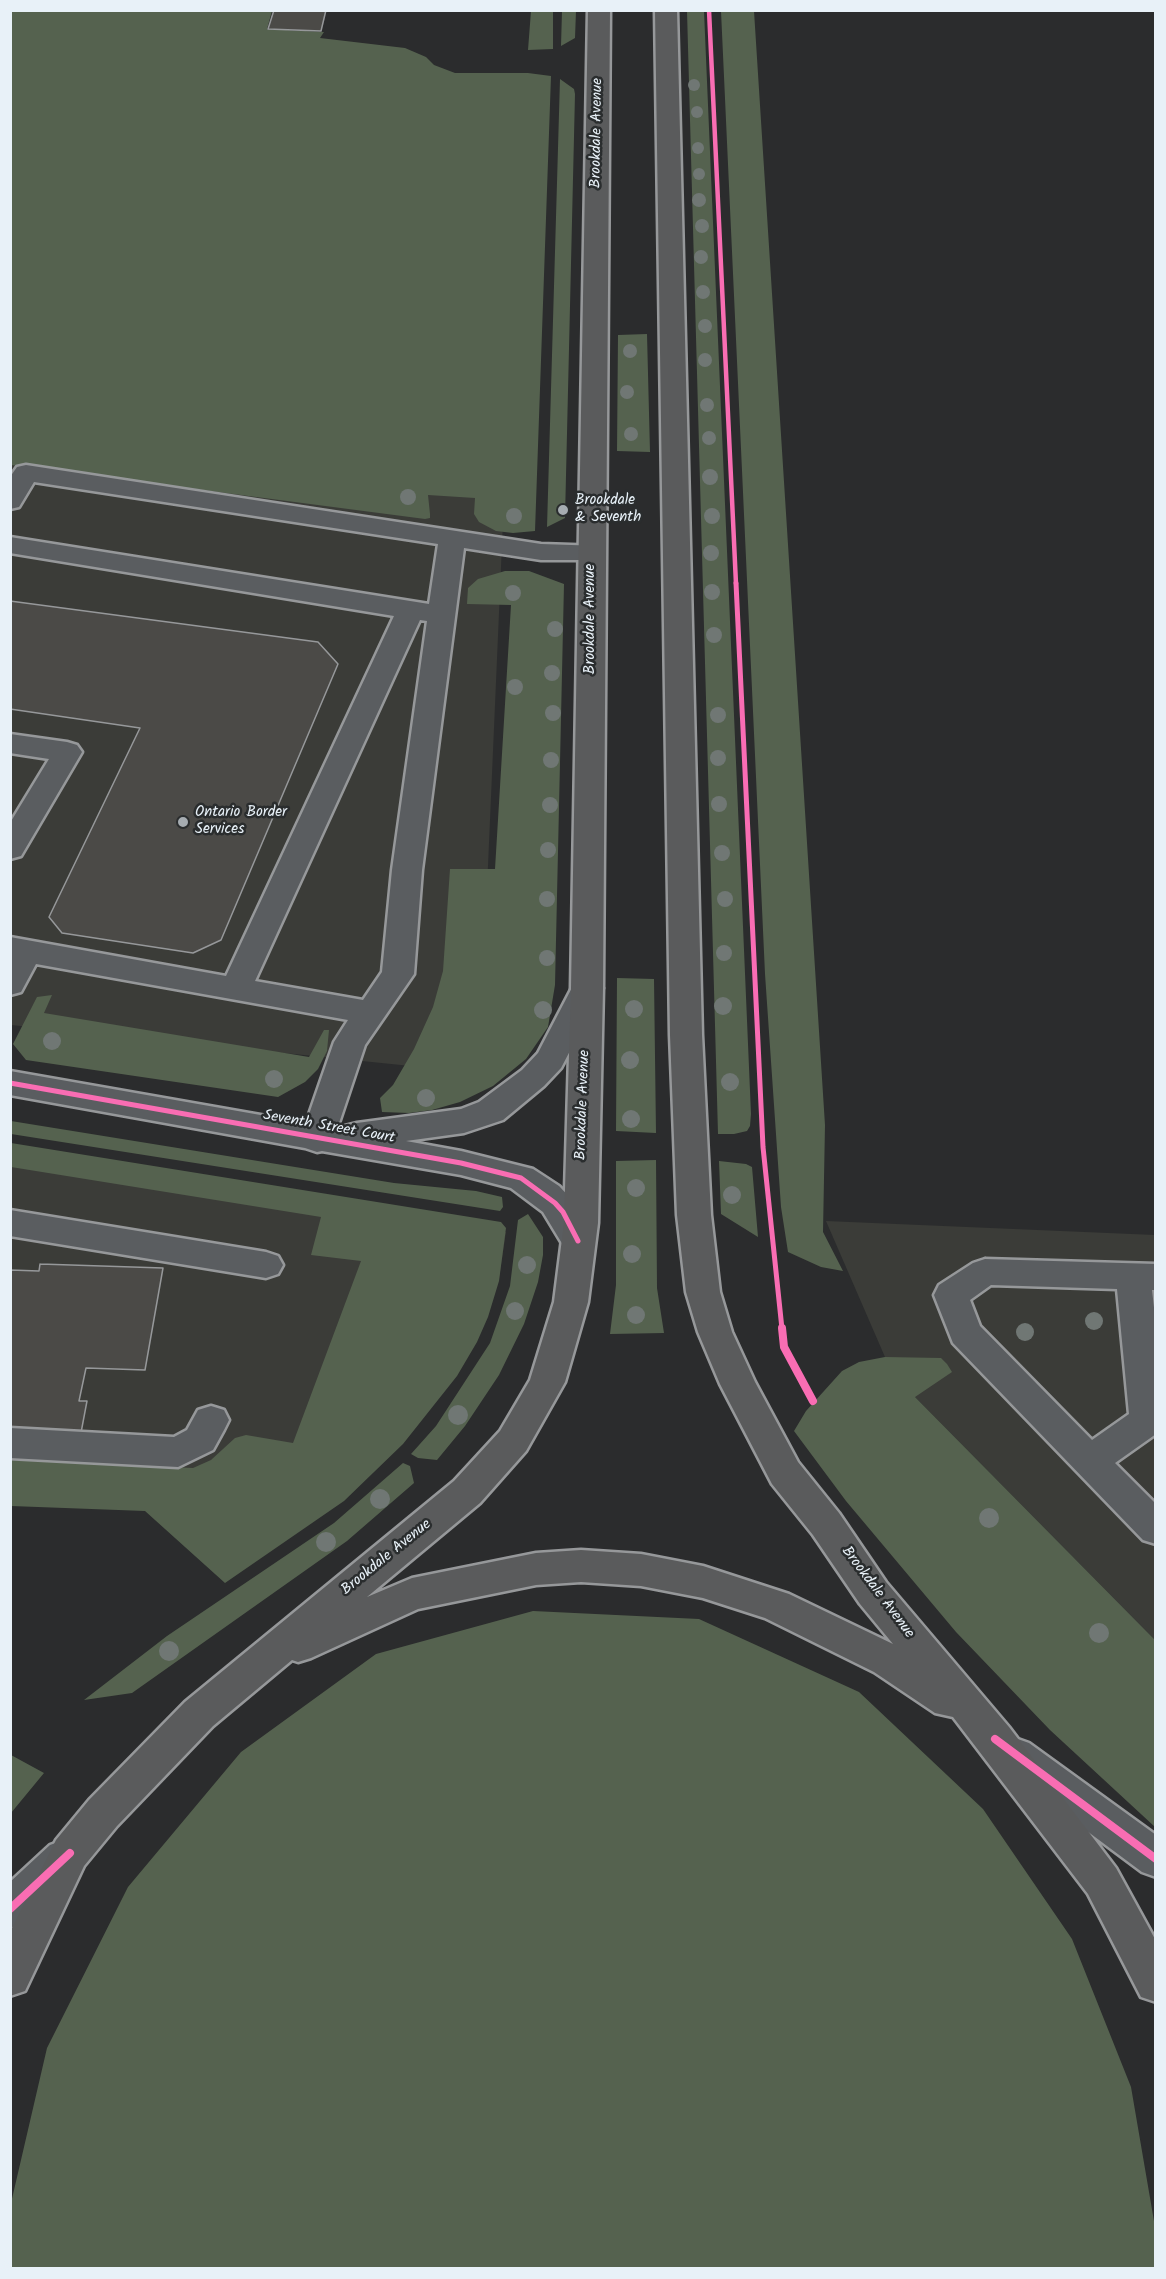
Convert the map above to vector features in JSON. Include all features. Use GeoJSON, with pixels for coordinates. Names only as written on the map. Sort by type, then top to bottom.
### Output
{"type":"FeatureCollection","features":[{"type":"Feature","properties":{"kind":"main road","name":"Brookdale Avenue"},"geometry":{"type":"LineString","coordinates":[[10,1977],[70,1853],[103,1813],[199,1714],[255,1665],[467,1492],[513,1441],[547,1382],[571,1302],[581,1223],[587,988],[599,10]]}},
{"type":"Feature","properties":{"kind":"main road","name":"Brookdale Avenue"},"geometry":{"type":"LineString","coordinates":[[666,10],[686,1035],[696,1243],[703,1292],[716,1332],[738,1384],[785,1473],[826,1524],[873,1593],[995,1739],[1102,1881],[1155,1983]]}},
{"type":"Feature","properties":{"kind":"main road"},"geometry":{"type":"LineString","coordinates":[[255,1665],[412,1594],[536,1569],[581,1566],[641,1570],[713,1585],[776,1605],[824,1626],[888,1660],[936,1691],[995,1739]]}},
{"type":"Feature","properties":{"kind":"street"},"geometry":{"type":"LineString","coordinates":[[10,501],[26,473],[541,552],[591,552]]}},
{"type":"Feature","properties":{"kind":"street"},"geometry":{"type":"LineString","coordinates":[[317,1140],[350,1042],[398,974],[407,870],[452,539]]}},
{"type":"Feature","properties":{"kind":"street"},"geometry":{"type":"LineString","coordinates":[[10,544],[441,615]]}},
{"type":"Feature","properties":{"kind":"street"},"geometry":{"type":"LineString","coordinates":[[236,989],[411,610]]}},
{"type":"Feature","properties":{"kind":"street"},"geometry":{"type":"LineString","coordinates":[[10,743],[67,752],[10,849]]}},
{"type":"Feature","properties":{"kind":"street"},"geometry":{"type":"LineString","coordinates":[[10,984],[19,950],[370,1013]]}},
{"type":"Feature","properties":{"kind":"street","name":"Seventh Street Court"},"geometry":{"type":"LineString","coordinates":[[317,1140],[444,1124],[491,1111],[533,1078],[550,1060],[587,988]]}},
{"type":"Feature","properties":{"kind":"street","name":"Seventh Street Court"},"geometry":{"type":"LineString","coordinates":[[10,1083],[233,1122],[317,1140],[461,1163],[521,1178],[555,1203],[563,1212],[578,1241]]}},
{"type":"Feature","properties":{"kind":"street"},"geometry":{"type":"LineString","coordinates":[[10,1223],[266,1265]]}},
{"type":"Feature","properties":{"kind":"street"},"geometry":{"type":"LineString","coordinates":[[1090,1461],[1148,1420],[1144,1276],[985,1272],[951,1295],[965,1333],[1155,1529]]}},
{"type":"Feature","properties":{"kind":"street"},"geometry":{"type":"LineString","coordinates":[[10,1443],[178,1452],[200,1440],[212,1420]]}},
{"type":"Feature","properties":{"kind":"street"},"geometry":{"type":"LineString","coordinates":[[995,1739],[1155,1859]]}},
{"type":"Feature","properties":{"kind":"street"},"geometry":{"type":"LineString","coordinates":[[10,1909],[70,1853]]}},
{"type":"Feature","properties":{"kind":"shaded area"},"geometry":{"type":"Polygon","coordinates":[[[11,430],[504,498],[479,1073],[11,1025],[11,430]]]}},
{"type":"Feature","properties":{"kind":"shaded area"},"geometry":{"type":"Polygon","coordinates":[[[10,1157],[506,1232],[499,1278],[472,1348],[350,1495],[11,1489],[10,1157]]]}},
{"type":"Feature","properties":{"kind":"shaded area"},"geometry":{"type":"Polygon","coordinates":[[[826,1221],[1155,1235],[1155,1640],[915,1397],[885,1357],[826,1221]]]}},
{"type":"Feature","properties":{"kind":"green space"},"geometry":{"type":"Polygon","coordinates":[[[10,11],[272,11],[267,29],[324,32],[320,38],[405,48],[426,57],[434,65],[455,73],[528,73],[551,76],[535,531],[513,533],[496,531],[479,522],[474,514],[475,498],[428,495],[430,518],[425,519],[11,465],[10,11]]]}},
{"type":"Feature","properties":{"kind":"green space"},"geometry":{"type":"Polygon","coordinates":[[[531,11],[553,11],[553,49],[528,50],[531,11]]]}},
{"type":"Feature","properties":{"kind":"green space"},"geometry":{"type":"Polygon","coordinates":[[[562,11],[576,11],[575,38],[561,46],[562,11]]]}},
{"type":"Feature","properties":{"kind":"green space"},"geometry":{"type":"Polygon","coordinates":[[[687,11],[704,11],[751,1114],[747,1131],[734,1134],[718,1134],[687,11]]]}},
{"type":"Feature","properties":{"kind":"green space"},"geometry":{"type":"Polygon","coordinates":[[[721,11],[754,11],[825,1125],[823,1232],[843,1271],[821,1267],[788,1252],[781,1207],[765,974],[721,11]]]}},
{"type":"Feature","properties":{"kind":"green space"},"geometry":{"type":"Polygon","coordinates":[[[560,79],[574,89],[575,94],[565,518],[547,527],[560,79]]]}},
{"type":"Feature","properties":{"kind":"green space"},"geometry":{"type":"Polygon","coordinates":[[[647,334],[650,452],[617,451],[618,335],[647,334]]]}},
{"type":"Feature","properties":{"kind":"green space"},"geometry":{"type":"Polygon","coordinates":[[[505,571],[529,571],[564,584],[555,985],[548,1027],[526,1059],[493,1086],[460,1102],[432,1110],[409,1113],[382,1112],[380,1098],[393,1085],[414,1049],[433,1007],[443,971],[450,869],[495,869],[511,605],[467,604],[468,588],[478,579],[505,571]]]}},
{"type":"Feature","properties":{"kind":"green space"},"geometry":{"type":"Polygon","coordinates":[[[617,978],[654,979],[656,1133],[616,1131],[617,978]]]}},
{"type":"Feature","properties":{"kind":"green space"},"geometry":{"type":"Polygon","coordinates":[[[52,995],[44,1013],[309,1057],[324,1030],[329,1030],[327,1051],[318,1069],[305,1082],[278,1097],[26,1060],[13,1044],[37,997],[52,995]]]}},
{"type":"Feature","properties":{"kind":"green space"},"geometry":{"type":"Polygon","coordinates":[[[11,1121],[394,1183],[476,1191],[502,1197],[503,1207],[500,1211],[11,1134],[11,1121]]]}},
{"type":"Feature","properties":{"kind":"green space"},"geometry":{"type":"Polygon","coordinates":[[[11,1143],[501,1222],[506,1228],[499,1281],[488,1317],[477,1342],[457,1376],[403,1444],[344,1501],[225,1583],[145,1511],[11,1506],[11,1460],[193,1468],[211,1460],[235,1438],[246,1435],[293,1443],[361,1261],[311,1255],[321,1217],[11,1167],[11,1143]]]}},
{"type":"Feature","properties":{"kind":"green space"},"geometry":{"type":"Polygon","coordinates":[[[656,1160],[657,1288],[664,1333],[610,1334],[616,1285],[616,1161],[656,1160]]]}},
{"type":"Feature","properties":{"kind":"green space"},"geometry":{"type":"Polygon","coordinates":[[[719,1161],[746,1164],[752,1167],[758,1237],[721,1214],[719,1161]]]}},
{"type":"Feature","properties":{"kind":"green space"},"geometry":{"type":"Polygon","coordinates":[[[528,1214],[543,1237],[543,1255],[538,1282],[524,1324],[499,1375],[465,1426],[437,1460],[418,1458],[411,1454],[436,1426],[490,1343],[510,1286],[518,1220],[528,1214]]]}},
{"type":"Feature","properties":{"kind":"green space"},"geometry":{"type":"Polygon","coordinates":[[[885,1357],[941,1358],[947,1364],[952,1372],[915,1397],[1155,1640],[1155,1827],[1050,1730],[956,1632],[846,1501],[794,1431],[806,1411],[842,1371],[859,1362],[885,1357]]]}},
{"type":"Feature","properties":{"kind":"green space"},"geometry":{"type":"Polygon","coordinates":[[[403,1463],[410,1466],[414,1483],[347,1541],[132,1693],[84,1700],[167,1636],[334,1523],[403,1463]]]}},
{"type":"Feature","properties":{"kind":"green space"},"geometry":{"type":"Polygon","coordinates":[[[533,1611],[699,1619],[859,1692],[983,1809],[1072,1939],[1131,2087],[1155,2227],[1155,2268],[11,2268],[11,2203],[47,2048],[128,1887],[241,1752],[376,1654],[533,1611]]]}},
{"type":"Feature","properties":{"kind":"green space"},"geometry":{"type":"Polygon","coordinates":[[[11,1755],[44,1773],[11,1813],[11,1755]]]}},
{"type":"Feature","properties":{"kind":"building"},"geometry":{"type":"Polygon","coordinates":[[[274,10],[326,10],[321,31],[268,29],[274,10]]]}},
{"type":"Feature","properties":{"kind":"building","name":"Ontario Border Services"},"geometry":{"type":"Polygon","coordinates":[[[10,601],[318,642],[338,664],[221,940],[193,953],[62,933],[49,917],[140,728],[10,709],[10,601]]]}},
{"type":"Feature","properties":{"kind":"building"},"geometry":{"type":"Polygon","coordinates":[[[40,1264],[163,1268],[145,1370],[86,1368],[79,1401],[87,1401],[80,1438],[10,1440],[10,1270],[39,1271],[40,1264]]]}},
{"type":"Feature","properties":{"kind":"cycle path"},"geometry":{"type":"LineString","coordinates":[[709,10],[763,1147],[784,1347],[813,1401]]}},
{"type":"Feature","properties":{"kind":"cycle path"},"geometry":{"type":"LineString","coordinates":[[10,1083],[461,1163],[521,1178],[555,1203],[563,1212],[578,1241]]}},
{"type":"Feature","properties":{"kind":"cycle path"},"geometry":{"type":"LineString","coordinates":[[995,1739],[1156,1859]]}},
{"type":"Feature","properties":{"kind":"cycle path"},"geometry":{"type":"LineString","coordinates":[[10,1909],[70,1853]]}},
{"type":"Feature","properties":{"kind":"place","name":"Brookdale & Seventh"},"geometry":{"type":"Point","coordinates":[563,510]}},
{"type":"Feature","properties":{"kind":"place","name":"Ontario Border Services"},"geometry":{"type":"Point","coordinates":[183,822]}}]}
